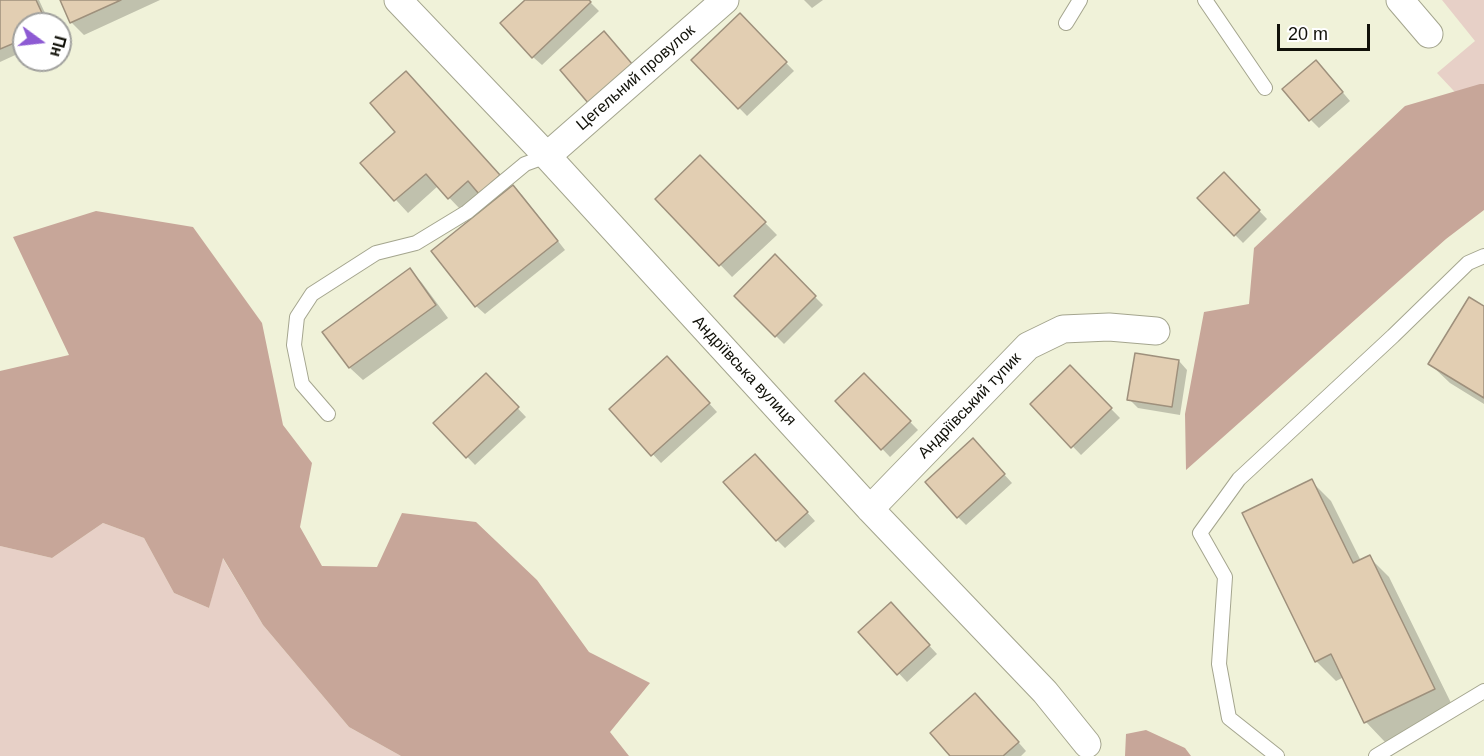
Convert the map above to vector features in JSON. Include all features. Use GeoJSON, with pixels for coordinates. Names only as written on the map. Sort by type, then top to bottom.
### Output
{"type":"FeatureCollection","features":[{"type":"Feature","properties":{"kind":"street","name":"Андріївська вулиця"},"geometry":{"type":"LineString","coordinates":[[398,0],[547,156],[870,509],[1045,692],[1087,744]]}},
{"type":"Feature","properties":{"kind":"street","name":"Цегельний провулок"},"geometry":{"type":"LineString","coordinates":[[547,156],[725,0]]}},
{"type":"Feature","properties":{"kind":"street"},"geometry":{"type":"LineString","coordinates":[[1400,0],[1429,34]]}},
{"type":"Feature","properties":{"kind":"street","name":"Андріївський тупик"},"geometry":{"type":"LineString","coordinates":[[870,509],[1029,346],[1063,329],[1109,327],[1156,331]]}},
{"type":"Feature","properties":{"kind":"lane"},"geometry":{"type":"LineString","coordinates":[[1066,23],[1080,0]]}},
{"type":"Feature","properties":{"kind":"lane"},"geometry":{"type":"LineString","coordinates":[[1205,0],[1265,88]]}},
{"type":"Feature","properties":{"kind":"lane"},"geometry":{"type":"LineString","coordinates":[[328,414],[303,384],[294,345],[297,317],[312,294],[376,253],[416,243],[467,212],[525,164],[547,156]]}},
{"type":"Feature","properties":{"kind":"lane"},"geometry":{"type":"LineString","coordinates":[[1277,756],[1229,718],[1219,664],[1225,577],[1200,533],[1239,479],[1468,263],[1484,256]]}},
{"type":"Feature","properties":{"kind":"lane"},"geometry":{"type":"LineString","coordinates":[[1376,756],[1484,691]]}},
{"type":"Feature","properties":{"kind":"shaded area"},"geometry":{"type":"Polygon","coordinates":[[[1442,0],[1484,0],[1484,123],[1437,73],[1475,41],[1442,0]]]}},
{"type":"Feature","properties":{"kind":"shaded area"},"geometry":{"type":"Polygon","coordinates":[[[1484,84],[1484,210],[1446,239],[1186,470],[1185,414],[1204,312],[1249,304],[1254,248],[1405,106],[1484,84]]]}},
{"type":"Feature","properties":{"kind":"shaded area"},"geometry":{"type":"Polygon","coordinates":[[[96,211],[193,227],[262,323],[283,425],[312,463],[300,527],[322,566],[377,567],[402,513],[476,522],[537,580],[589,652],[650,683],[610,732],[629,756],[401,756],[349,727],[263,625],[223,558],[209,608],[174,593],[144,538],[103,523],[52,558],[0,546],[0,371],[69,355],[13,237],[96,211]]]}},
{"type":"Feature","properties":{"kind":"shaded area"},"geometry":{"type":"Polygon","coordinates":[[[103,523],[144,538],[174,593],[209,608],[222,557],[263,625],[349,727],[401,756],[0,756],[0,546],[52,558],[103,523]]]}},
{"type":"Feature","properties":{"kind":"shaded area"},"geometry":{"type":"Polygon","coordinates":[[[1146,730],[1185,748],[1191,756],[1125,756],[1126,734],[1146,730]]]}},
{"type":"Feature","properties":{"kind":"building"},"geometry":{"type":"Polygon","coordinates":[[[0,0],[36,0],[42,12],[12,12],[12,44],[0,49],[0,0]]]}},
{"type":"Feature","properties":{"kind":"building"},"geometry":{"type":"Polygon","coordinates":[[[60,0],[121,0],[72,22],[72,12],[65,12],[60,0]]]}},
{"type":"Feature","properties":{"kind":"building"},"geometry":{"type":"Polygon","coordinates":[[[525,0],[589,0],[591,2],[532,58],[500,23],[525,0]]]}},
{"type":"Feature","properties":{"kind":"building"},"geometry":{"type":"Polygon","coordinates":[[[740,13],[787,62],[738,109],[691,60],[740,13]]]}},
{"type":"Feature","properties":{"kind":"building"},"geometry":{"type":"Polygon","coordinates":[[[604,31],[633,65],[589,104],[560,70],[604,31]]]}},
{"type":"Feature","properties":{"kind":"building"},"geometry":{"type":"Polygon","coordinates":[[[1316,60],[1343,92],[1309,121],[1282,89],[1316,60]]]}},
{"type":"Feature","properties":{"kind":"building"},"geometry":{"type":"Polygon","coordinates":[[[406,71],[500,175],[479,194],[468,181],[448,199],[426,174],[394,201],[360,163],[395,132],[370,103],[406,71]]]}},
{"type":"Feature","properties":{"kind":"building"},"geometry":{"type":"Polygon","coordinates":[[[700,155],[766,222],[719,266],[655,199],[700,155]]]}},
{"type":"Feature","properties":{"kind":"building"},"geometry":{"type":"Polygon","coordinates":[[[1224,172],[1260,210],[1234,236],[1197,198],[1224,172]]]}},
{"type":"Feature","properties":{"kind":"building"},"geometry":{"type":"Polygon","coordinates":[[[513,185],[558,241],[475,307],[431,251],[513,185]]]}},
{"type":"Feature","properties":{"kind":"building"},"geometry":{"type":"Polygon","coordinates":[[[775,254],[816,296],[775,337],[734,296],[775,254]]]}},
{"type":"Feature","properties":{"kind":"building"},"geometry":{"type":"Polygon","coordinates":[[[410,268],[436,305],[349,368],[322,332],[410,268]]]}},
{"type":"Feature","properties":{"kind":"building"},"geometry":{"type":"Polygon","coordinates":[[[1469,297],[1484,306],[1484,398],[1428,364],[1469,297]]]}},
{"type":"Feature","properties":{"kind":"building"},"geometry":{"type":"Polygon","coordinates":[[[1135,353],[1179,360],[1172,407],[1127,400],[1135,353]]]}},
{"type":"Feature","properties":{"kind":"building"},"geometry":{"type":"Polygon","coordinates":[[[667,356],[710,403],[651,456],[609,409],[667,356]]]}},
{"type":"Feature","properties":{"kind":"building"},"geometry":{"type":"Polygon","coordinates":[[[1070,365],[1112,408],[1071,448],[1030,404],[1070,365]]]}},
{"type":"Feature","properties":{"kind":"building"},"geometry":{"type":"Polygon","coordinates":[[[486,373],[519,407],[466,458],[433,423],[486,373]]]}},
{"type":"Feature","properties":{"kind":"building"},"geometry":{"type":"Polygon","coordinates":[[[864,373],[911,421],[881,450],[835,401],[864,373]]]}},
{"type":"Feature","properties":{"kind":"building"},"geometry":{"type":"Polygon","coordinates":[[[973,438],[1005,474],[957,518],[925,482],[973,438]]]}},
{"type":"Feature","properties":{"kind":"building"},"geometry":{"type":"Polygon","coordinates":[[[755,454],[808,512],[776,541],[723,482],[755,454]]]}},
{"type":"Feature","properties":{"kind":"building"},"geometry":{"type":"Polygon","coordinates":[[[1312,479],[1353,563],[1370,555],[1435,689],[1364,723],[1331,654],[1315,662],[1242,513],[1312,479]]]}},
{"type":"Feature","properties":{"kind":"building"},"geometry":{"type":"Polygon","coordinates":[[[891,602],[930,645],[897,675],[858,632],[891,602]]]}},
{"type":"Feature","properties":{"kind":"building"},"geometry":{"type":"Polygon","coordinates":[[[975,693],[1019,742],[1003,756],[950,756],[930,733],[975,693]]]}}]}
